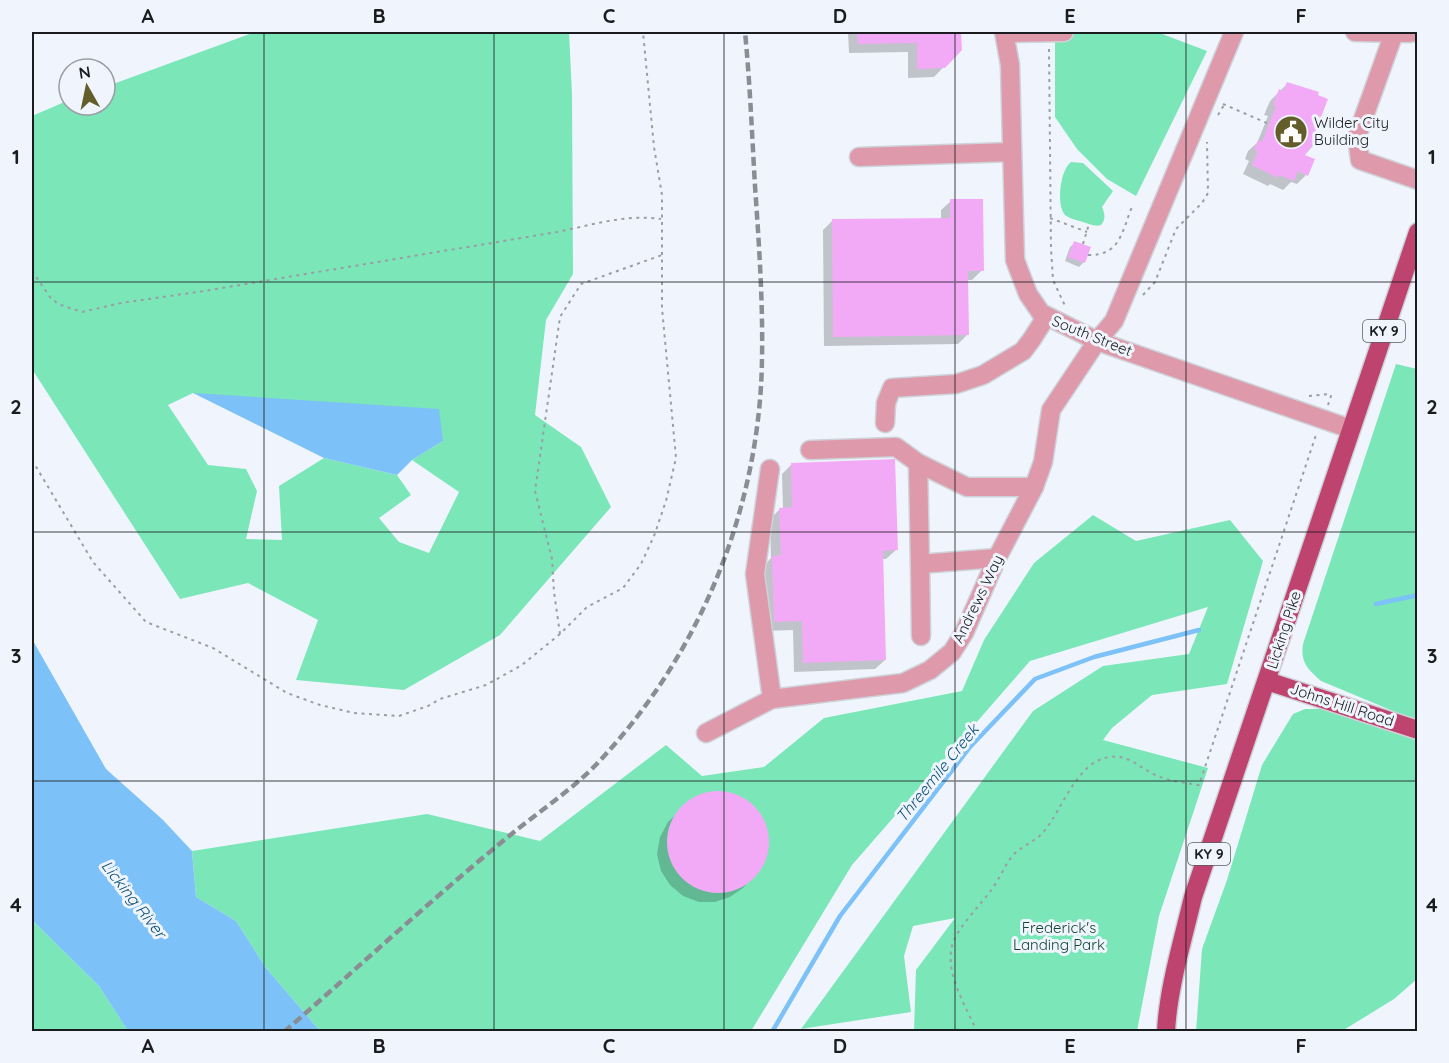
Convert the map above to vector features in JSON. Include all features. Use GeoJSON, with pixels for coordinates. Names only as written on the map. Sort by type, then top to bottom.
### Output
{"type":"FeatureCollection","features":[{"type":"Feature","properties":{"kind":"main road","name":"Licking Pike"},"geometry":{"type":"LineString","coordinates":[[1166,1032],[1180,951],[1193,897],[1418,232]]}},
{"type":"Feature","properties":{"kind":"main road","name":"Johns Hill Road"},"geometry":{"type":"LineString","coordinates":[[1267,681],[1418,730]]}},
{"type":"Feature","properties":{"kind":"street"},"geometry":{"type":"LineString","coordinates":[[1005,32],[1064,32]]}},
{"type":"Feature","properties":{"kind":"street","name":"South Street"},"geometry":{"type":"LineString","coordinates":[[1005,32],[1010,65],[1015,260],[1028,294],[1037,309],[1046,317],[1097,341],[1351,429]]}},
{"type":"Feature","properties":{"kind":"street","name":"Andrews Way"},"geometry":{"type":"LineString","coordinates":[[706,733],[772,699],[903,683],[930,670],[952,652],[964,633],[997,558],[1034,487],[1043,462],[1051,410],[1097,341],[1114,321],[1234,32]]}},
{"type":"Feature","properties":{"kind":"street"},"geometry":{"type":"LineString","coordinates":[[1355,32],[1414,32]]}},
{"type":"Feature","properties":{"kind":"street"},"geometry":{"type":"LineString","coordinates":[[1394,33],[1357,136],[1360,160],[1418,180]]}},
{"type":"Feature","properties":{"kind":"street"},"geometry":{"type":"LineString","coordinates":[[859,158],[1012,152]]}},
{"type":"Feature","properties":{"kind":"street"},"geometry":{"type":"LineString","coordinates":[[885,423],[886,403],[892,388],[956,384],[983,375],[1023,351],[1046,317]]}},
{"type":"Feature","properties":{"kind":"street"},"geometry":{"type":"LineString","coordinates":[[810,450],[896,447],[918,463],[968,487],[1034,487]]}},
{"type":"Feature","properties":{"kind":"street"},"geometry":{"type":"LineString","coordinates":[[918,463],[921,636]]}},
{"type":"Feature","properties":{"kind":"street"},"geometry":{"type":"LineString","coordinates":[[770,469],[754,574],[772,699]]}},
{"type":"Feature","properties":{"kind":"street"},"geometry":{"type":"LineString","coordinates":[[920,564],[997,558]]}},
{"type":"Feature","properties":{"kind":"path"},"geometry":{"type":"LineString","coordinates":[[32,460],[93,562],[146,622],[213,648],[286,693],[320,705],[354,713],[399,716],[440,699],[486,685],[522,665],[588,607],[623,588],[641,564],[666,501],[676,459],[662,308],[662,195],[654,147],[643,32]]}},
{"type":"Feature","properties":{"kind":"path"},"geometry":{"type":"LineString","coordinates":[[1048,32],[1053,280],[1070,315]]}},
{"type":"Feature","properties":{"kind":"path"},"geometry":{"type":"LineString","coordinates":[[1207,97],[1269,124]]}},
{"type":"Feature","properties":{"kind":"path"},"geometry":{"type":"LineString","coordinates":[[1216,119],[1224,105]]}},
{"type":"Feature","properties":{"kind":"path"},"geometry":{"type":"LineString","coordinates":[[1141,298],[1155,282],[1176,229],[1202,203],[1208,193],[1207,138]]}},
{"type":"Feature","properties":{"kind":"path"},"geometry":{"type":"LineString","coordinates":[[1088,255],[1098,256],[1109,251],[1118,243],[1131,209],[1136,211]]}},
{"type":"Feature","properties":{"kind":"path"},"geometry":{"type":"LineString","coordinates":[[32,271],[50,297],[66,307],[82,312],[143,300],[427,255],[557,232],[610,220],[636,217],[661,219]]}},
{"type":"Feature","properties":{"kind":"path"},"geometry":{"type":"LineString","coordinates":[[1050,218],[1087,232]]}},
{"type":"Feature","properties":{"kind":"path"},"geometry":{"type":"LineString","coordinates":[[1083,244],[1089,224]]}},
{"type":"Feature","properties":{"kind":"path"},"geometry":{"type":"LineString","coordinates":[[560,634],[552,559],[535,491],[560,317],[581,284],[662,255]]}},
{"type":"Feature","properties":{"kind":"path"},"geometry":{"type":"LineString","coordinates":[[1305,396],[1330,394],[1331,396]]}},
{"type":"Feature","properties":{"kind":"path"},"geometry":{"type":"LineString","coordinates":[[977,1032],[954,977],[950,961],[952,943],[995,886],[1002,870],[1013,855],[1046,830],[1082,774],[1095,763],[1112,756],[1126,758],[1154,775],[1168,780],[1199,785],[1316,437]]}},
{"type":"Feature","properties":{"kind":"green space"},"geometry":{"type":"Polygon","coordinates":[[[255,32],[569,32],[572,94],[573,274],[546,320],[535,415],[581,447],[611,507],[500,635],[404,690],[296,680],[318,620],[248,583],[180,599],[32,369],[32,116],[57,105],[57,117],[117,117],[117,83],[255,32]],[[193,393],[168,405],[208,465],[246,469],[257,491],[246,539],[282,540],[279,486],[324,458],[397,475],[411,495],[379,518],[399,542],[429,553],[459,492],[412,460],[443,441],[193,393]]]}},
{"type":"Feature","properties":{"kind":"green space"},"geometry":{"type":"Polygon","coordinates":[[[1055,32],[1157,32],[1207,51],[1136,196],[1107,179],[1077,149],[1055,117],[1055,32]]]}},
{"type":"Feature","properties":{"kind":"green space"},"geometry":{"type":"Polygon","coordinates":[[[1071,162],[1083,163],[1113,191],[1102,207],[1104,221],[1101,225],[1092,225],[1071,218],[1062,210],[1060,188],[1064,172],[1071,162]]]}},
{"type":"Feature","properties":{"kind":"green space"},"geometry":{"type":"Polygon","coordinates":[[[1396,364],[1417,369],[1417,721],[1321,681],[1306,665],[1302,650],[1396,364]]]}},
{"type":"Feature","properties":{"kind":"green space","name":"Frederick's Landing Park"},"geometry":{"type":"Polygon","coordinates":[[[1093,515],[1136,541],[1230,520],[1263,561],[1227,684],[1152,695],[1112,728],[1103,740],[1208,768],[1159,916],[1137,1031],[914,1031],[916,970],[955,918],[913,926],[904,956],[911,1012],[801,1029],[1033,711],[1103,666],[1189,654],[1208,607],[1030,661],[852,865],[751,1031],[320,1031],[266,968],[236,921],[196,897],[192,851],[427,814],[540,841],[666,745],[702,776],[764,767],[824,718],[962,691],[984,640],[1034,563],[1093,515]]]}},
{"type":"Feature","properties":{"kind":"green space"},"geometry":{"type":"Polygon","coordinates":[[[1305,709],[1323,709],[1417,740],[1417,979],[1394,999],[1342,1031],[1196,1032],[1202,949],[1227,880],[1262,765],[1293,714],[1305,709]]]}},
{"type":"Feature","properties":{"kind":"green space"},"geometry":{"type":"Polygon","coordinates":[[[32,920],[99,986],[128,1031],[32,1031],[32,920]]]}},
{"type":"Feature","properties":{"kind":"water"},"geometry":{"type":"Polygon","coordinates":[[[193,393],[439,409],[443,441],[412,460],[397,475],[324,458],[193,393]]]}},
{"type":"Feature","properties":{"kind":"water","name":"Licking River"},"geometry":{"type":"Polygon","coordinates":[[[32,639],[106,769],[163,820],[192,851],[196,897],[236,921],[266,968],[320,1031],[128,1031],[99,986],[32,920],[32,639]]]}},
{"type":"Feature","properties":{"kind":"building"},"geometry":{"type":"Polygon","coordinates":[[[857,32],[961,32],[962,50],[945,68],[917,69],[917,43],[858,44],[857,32]]]}},
{"type":"Feature","properties":{"kind":"building","name":"Wilder City Building"},"geometry":{"type":"Polygon","coordinates":[[[1287,82],[1319,92],[1318,95],[1328,99],[1316,130],[1315,146],[1313,145],[1305,155],[1315,159],[1308,176],[1298,171],[1294,181],[1279,175],[1278,178],[1252,165],[1258,151],[1254,150],[1258,140],[1262,142],[1276,106],[1273,105],[1279,89],[1283,91],[1287,82]]]}},
{"type":"Feature","properties":{"kind":"building"},"geometry":{"type":"Polygon","coordinates":[[[950,199],[983,199],[984,271],[968,271],[969,335],[833,337],[832,219],[950,218],[950,199]]]}},
{"type":"Feature","properties":{"kind":"building"},"geometry":{"type":"Polygon","coordinates":[[[1074,241],[1091,247],[1085,263],[1068,257],[1074,241]]]}},
{"type":"Feature","properties":{"kind":"building"},"geometry":{"type":"Polygon","coordinates":[[[895,459],[898,550],[883,551],[886,660],[803,663],[802,621],[774,622],[772,556],[781,555],[779,508],[792,507],[791,463],[895,459]]]}},
{"type":"Feature","properties":{"kind":"building"},"geometry":{"type":"Polygon","coordinates":[[[718,791],[738,795],[754,806],[765,822],[769,842],[765,862],[754,878],[738,889],[718,893],[698,889],[682,878],[671,862],[667,842],[671,822],[682,806],[698,795],[718,791]]]}},
{"type":"Feature","properties":{"kind":"waterway","name":"Threemile Creek"},"geometry":{"type":"LineString","coordinates":[[1376,604],[1418,595]]}},
{"type":"Feature","properties":{"kind":"waterway","name":"Threemile Creek"},"geometry":{"type":"LineString","coordinates":[[772,1032],[840,916],[970,747],[1035,679],[1094,657],[1199,630]]}},
{"type":"Feature","properties":{"kind":"railway"},"geometry":{"type":"LineString","coordinates":[[284,1032],[456,881],[595,766],[640,713],[671,668],[697,621],[720,571],[737,520],[750,467],[759,413],[762,359],[761,294],[745,32]]}},
{"type":"Feature","properties":{"kind":"place","name":"Wilder City Building"},"geometry":{"type":"Point","coordinates":[1291,132]}}]}
